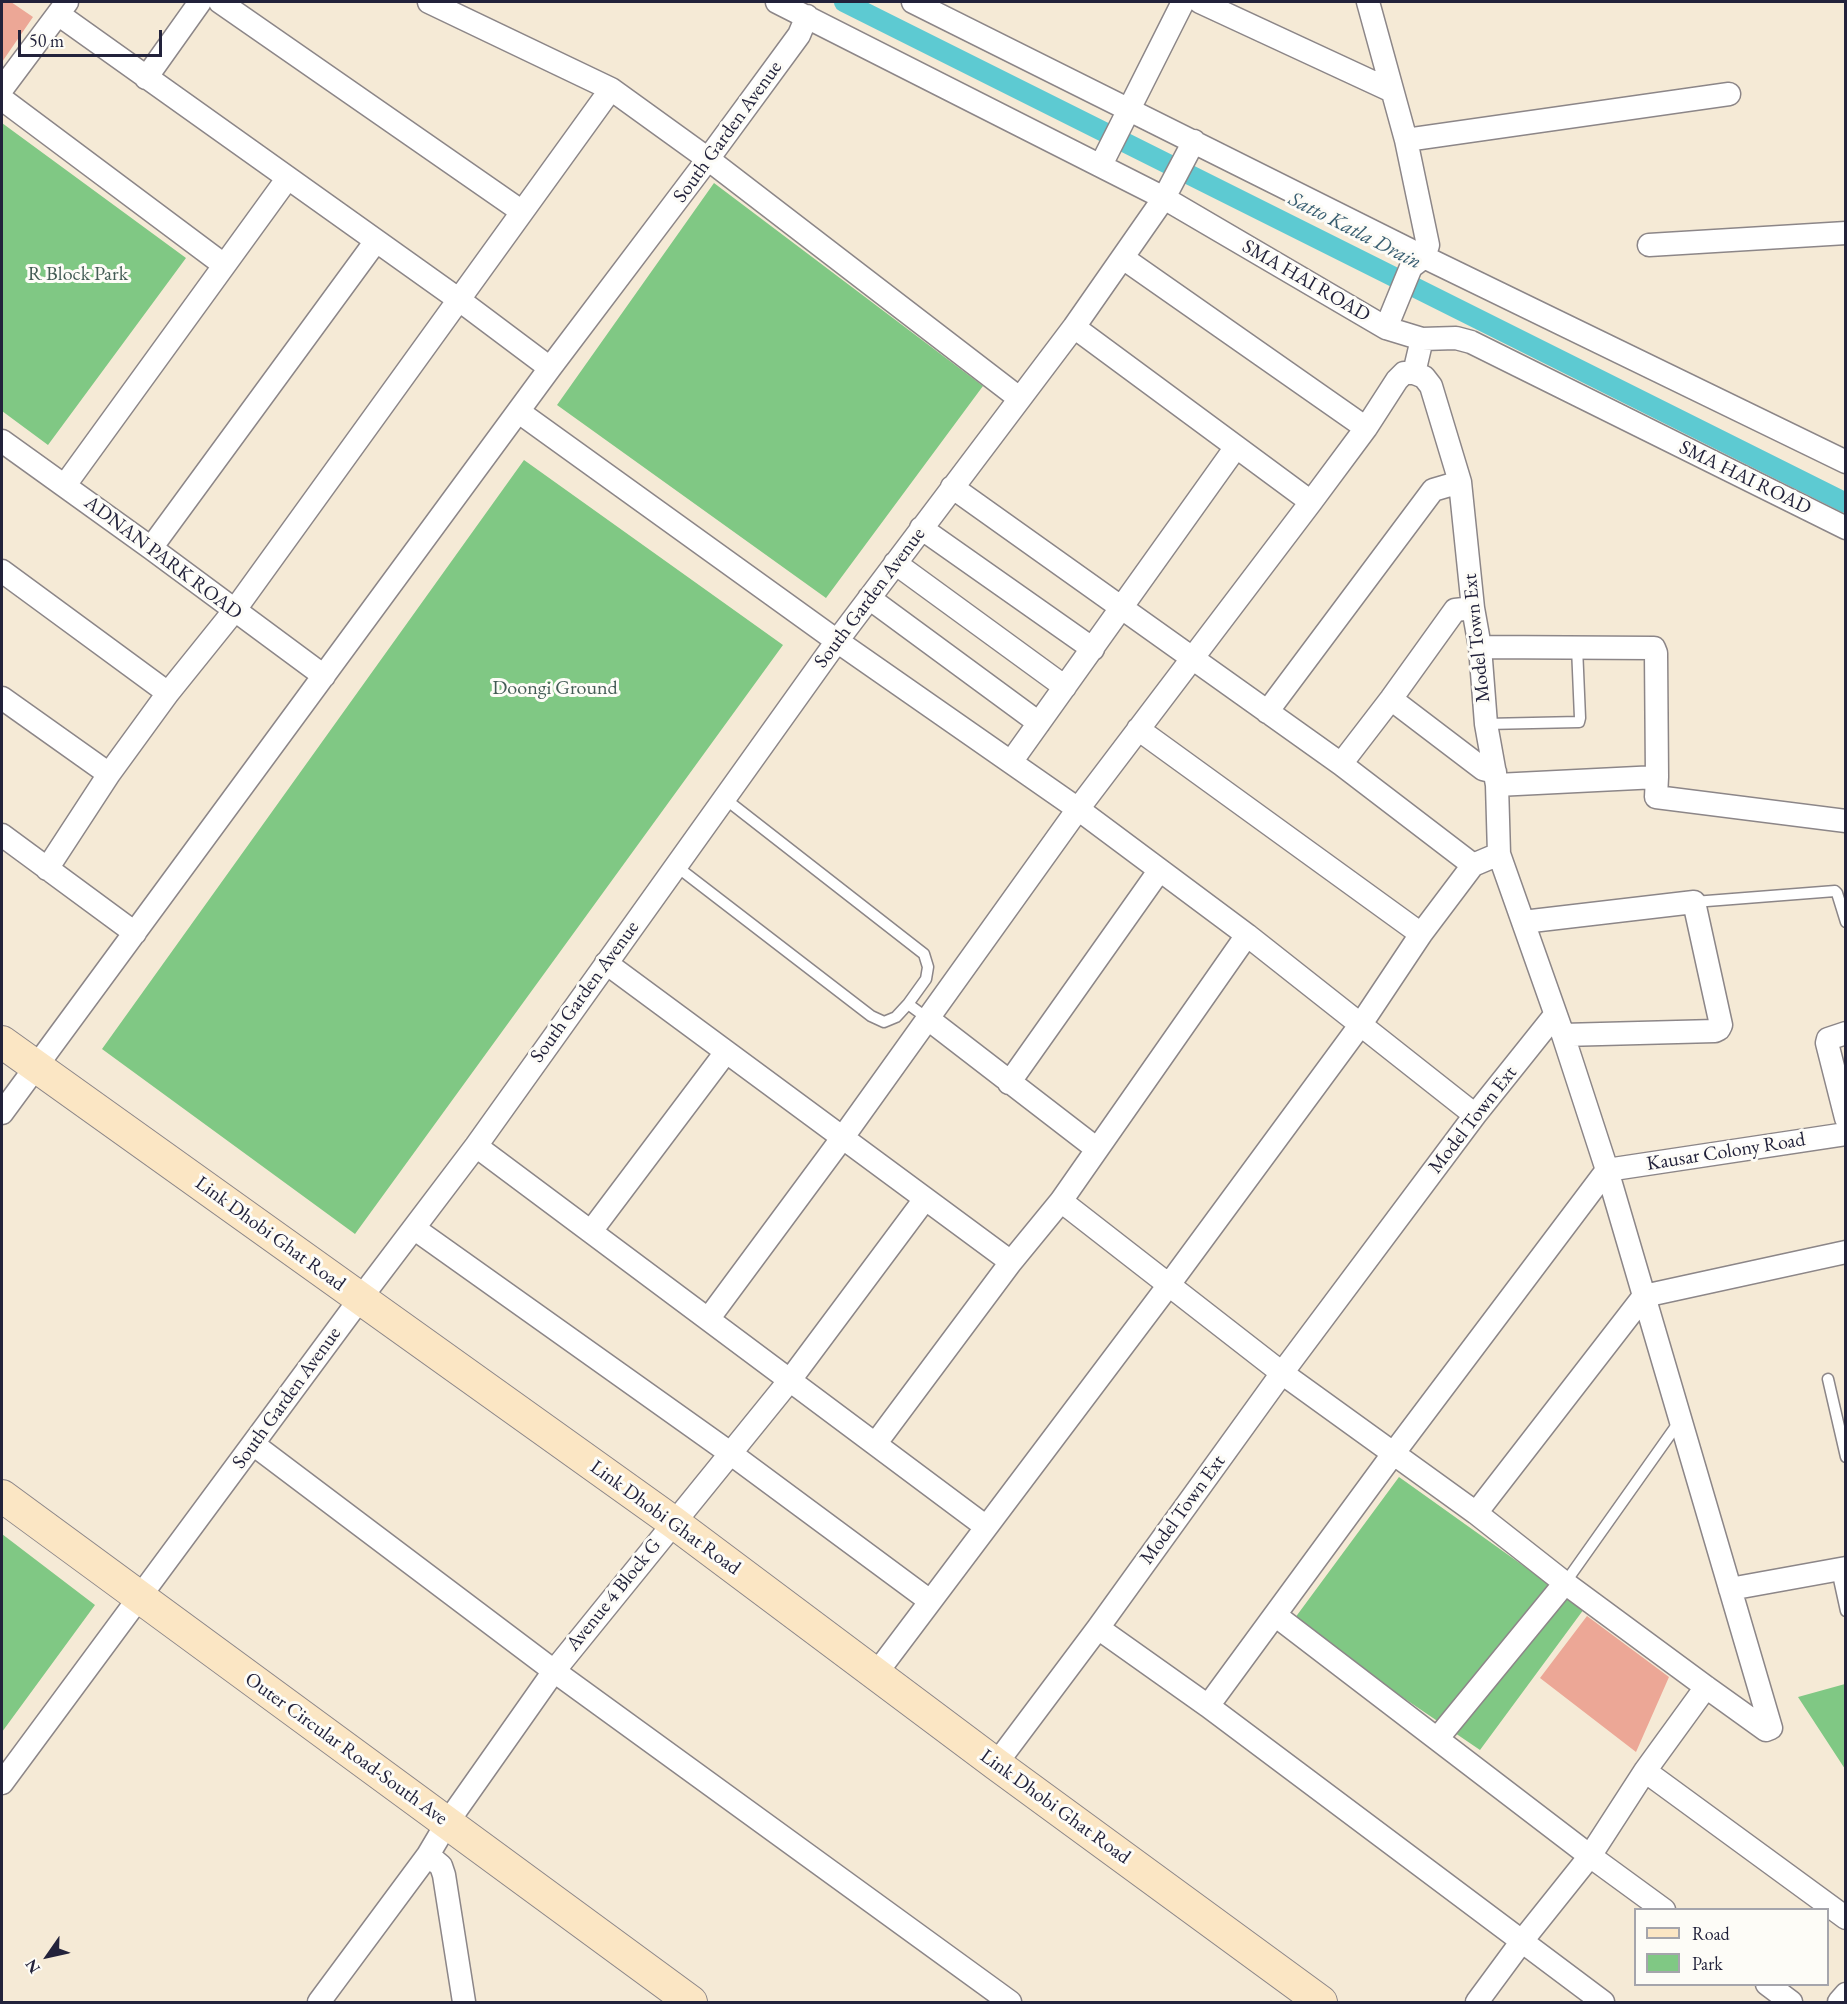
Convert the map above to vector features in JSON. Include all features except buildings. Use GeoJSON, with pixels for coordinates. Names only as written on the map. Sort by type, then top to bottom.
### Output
{"type":"FeatureCollection","features":[{"type":"Feature","properties":{"kind":"street"},"geometry":{"type":"LineString","coordinates":[[146,78],[200,2]]}},
{"type":"Feature","properties":{"kind":"street"},"geometry":{"type":"LineString","coordinates":[[220,2],[521,211]]}},
{"type":"Feature","properties":{"kind":"street"},"geometry":{"type":"LineString","coordinates":[[429,2],[611,89],[708,159],[1018,398]]}},
{"type":"Feature","properties":{"kind":"street","name":"SMA HAI ROAD"},"geometry":{"type":"LineString","coordinates":[[777,2],[1168,191],[1386,328],[1422,339],[1456,338],[1471,342],[1845,528]]}},
{"type":"Feature","properties":{"kind":"street"},"geometry":{"type":"LineString","coordinates":[[914,2],[1417,262],[1845,462]]}},
{"type":"Feature","properties":{"kind":"street"},"geometry":{"type":"LineString","coordinates":[[1104,159],[1183,2]]}},
{"type":"Feature","properties":{"kind":"street"},"geometry":{"type":"LineString","coordinates":[[1200,2],[1392,91]]}},
{"type":"Feature","properties":{"kind":"street"},"geometry":{"type":"LineString","coordinates":[[1368,2],[1406,140],[1428,244],[1386,328]]}},
{"type":"Feature","properties":{"kind":"street"},"geometry":{"type":"LineString","coordinates":[[2,89],[62,8],[146,78],[458,299],[550,368]]}},
{"type":"Feature","properties":{"kind":"street","name":"South Garden Avenue"},"geometry":{"type":"LineString","coordinates":[[2,1113],[550,368],[799,35],[807,16]]}},
{"type":"Feature","properties":{"kind":"street"},"geometry":{"type":"LineString","coordinates":[[47,869],[109,774],[168,693],[234,611],[611,89]]}},
{"type":"Feature","properties":{"kind":"street"},"geometry":{"type":"LineString","coordinates":[[1406,140],[1729,94]]}},
{"type":"Feature","properties":{"kind":"street"},"geometry":{"type":"LineString","coordinates":[[2,99],[224,265]]}},
{"type":"Feature","properties":{"kind":"street","name":"South Garden Avenue"},"geometry":{"type":"LineString","coordinates":[[2,1783],[476,1146],[837,640],[1074,327],[1168,191],[1191,145]]}},
{"type":"Feature","properties":{"kind":"street"},"geometry":{"type":"LineString","coordinates":[[64,485],[287,179]]}},
{"type":"Feature","properties":{"kind":"street"},"geometry":{"type":"LineString","coordinates":[[1649,245],[1845,233]]}},
{"type":"Feature","properties":{"kind":"street"},"geometry":{"type":"LineString","coordinates":[[150,548],[376,241]]}},
{"type":"Feature","properties":{"kind":"street"},"geometry":{"type":"LineString","coordinates":[[1123,258],[1366,428]]}},
{"type":"Feature","properties":{"kind":"street"},"geometry":{"type":"LineString","coordinates":[[1074,327],[1311,502]]}},
{"type":"Feature","properties":{"kind":"street"},"geometry":{"type":"LineString","coordinates":[[709,1318],[843,1137],[1077,809],[1311,502],[1366,428],[1397,380],[1404,373],[1413,373],[1422,339]]}},
{"type":"Feature","properties":{"kind":"street","name":"Model Town Ext"},"geometry":{"type":"LineString","coordinates":[[996,1764],[1098,1628],[1282,1373],[1475,1115],[1559,1025],[1499,854],[1496,778],[1486,724],[1480,647],[1473,608],[1460,482],[1431,386],[1424,377],[1413,373]]}},
{"type":"Feature","properties":{"kind":"street"},"geometry":{"type":"LineString","coordinates":[[519,412],[1077,809],[1247,935],[1475,1115]]}},
{"type":"Feature","properties":{"kind":"street","name":"ADNAN PARK ROAD"},"geometry":{"type":"LineString","coordinates":[[2,441],[324,676]]}},
{"type":"Feature","properties":{"kind":"street"},"geometry":{"type":"LineString","coordinates":[[1011,762],[1236,447]]}},
{"type":"Feature","properties":{"kind":"street"},"geometry":{"type":"LineString","coordinates":[[1267,712],[1433,490],[1460,482]]}},
{"type":"Feature","properties":{"kind":"street"},"geometry":{"type":"LineString","coordinates":[[952,487],[1341,764],[1473,865]]}},
{"type":"Feature","properties":{"kind":"street"},"geometry":{"type":"LineString","coordinates":[[921,528],[1092,649]]}},
{"type":"Feature","properties":{"kind":"street"},"geometry":{"type":"LineString","coordinates":[[896,563],[1065,687]]}},
{"type":"Feature","properties":{"kind":"street"},"geometry":{"type":"LineString","coordinates":[[2,572],[168,693]]}},
{"type":"Feature","properties":{"kind":"street"},"geometry":{"type":"LineString","coordinates":[[869,598],[1040,723]]}},
{"type":"Feature","properties":{"kind":"street"},"geometry":{"type":"LineString","coordinates":[[1341,764],[1455,610],[1473,608]]}},
{"type":"Feature","properties":{"kind":"street"},"geometry":{"type":"LineString","coordinates":[[1480,647],[1654,648],[1656,653],[1656,797],[1845,821]]}},
{"type":"Feature","properties":{"kind":"street"},"geometry":{"type":"LineString","coordinates":[[2,698],[109,774]]}},
{"type":"Feature","properties":{"kind":"street"},"geometry":{"type":"LineString","coordinates":[[1391,699],[1496,778],[1657,777]]}},
{"type":"Feature","properties":{"kind":"street"},"geometry":{"type":"LineString","coordinates":[[1138,729],[1421,934]]}},
{"type":"Feature","properties":{"kind":"street"},"geometry":{"type":"LineString","coordinates":[[2,835],[135,933]]}},
{"type":"Feature","properties":{"kind":"street"},"geometry":{"type":"LineString","coordinates":[[875,1675],[1168,1286],[1361,1024],[1421,934],[1473,865],[1499,854]]}},
{"type":"Feature","properties":{"kind":"street"},"geometry":{"type":"LineString","coordinates":[[1009,1083],[1159,871]]}},
{"type":"Feature","properties":{"kind":"street"},"geometry":{"type":"LineString","coordinates":[[1061,1201],[1282,1373],[1476,1513],[1565,1583],[1706,1687],[1766,1730],[1771,1728],[1607,1170],[1559,1025],[1715,1031],[1719,1029],[1721,1025],[1694,902],[1523,922]]}},
{"type":"Feature","properties":{"kind":"street"},"geometry":{"type":"LineString","coordinates":[[876,1443],[1011,1262],[1061,1201],[1247,935]]}},
{"type":"Feature","properties":{"kind":"street"},"geometry":{"type":"LineString","coordinates":[[606,963],[1011,1262]]}},
{"type":"Feature","properties":{"kind":"street"},"geometry":{"type":"LineString","coordinates":[[927,1018],[1097,1149]]}},
{"type":"Feature","properties":{"kind":"street"},"geometry":{"type":"LineString","coordinates":[[1845,1033],[1828,1039],[1827,1043],[1845,1118]]}},
{"type":"Feature","properties":{"kind":"street","name":"Link Dhobi Ghat Road"},"geometry":{"type":"LineString","coordinates":[[2,1042],[673,1522],[875,1675],[1321,2002]]}},
{"type":"Feature","properties":{"kind":"street"},"geometry":{"type":"LineString","coordinates":[[592,1230],[726,1052]]}},
{"type":"Feature","properties":{"kind":"street","name":"Kausar Colony Road"},"geometry":{"type":"LineString","coordinates":[[1607,1170],[1845,1134]]}},
{"type":"Feature","properties":{"kind":"street"},"geometry":{"type":"LineString","coordinates":[[476,1146],[592,1230],[985,1526]]}},
{"type":"Feature","properties":{"kind":"street"},"geometry":{"type":"LineString","coordinates":[[1208,1706],[1393,1454],[1607,1170]]}},
{"type":"Feature","properties":{"kind":"street","name":"Avenue 4 Block G"},"geometry":{"type":"LineString","coordinates":[[319,2002],[428,1855],[447,1823],[554,1671],[790,1380],[925,1199]]}},
{"type":"Feature","properties":{"kind":"street"},"geometry":{"type":"LineString","coordinates":[[415,1228],[730,1453],[930,1601]]}},
{"type":"Feature","properties":{"kind":"street"},"geometry":{"type":"LineString","coordinates":[[1476,1513],[1644,1296],[1845,1251]]}},
{"type":"Feature","properties":{"kind":"street"},"geometry":{"type":"LineString","coordinates":[[253,1444],[554,1671],[1011,2002]]}},
{"type":"Feature","properties":{"kind":"street","name":"Outer Circular Road-South Ave"},"geometry":{"type":"LineString","coordinates":[[2,1496],[691,2002]]}},
{"type":"Feature","properties":{"kind":"street"},"geometry":{"type":"LineString","coordinates":[[1730,1589],[1841,1569]]}},
{"type":"Feature","properties":{"kind":"street"},"geometry":{"type":"LineString","coordinates":[[1437,1739],[1565,1583]]}},
{"type":"Feature","properties":{"kind":"street"},"geometry":{"type":"LineString","coordinates":[[1275,1615],[1661,1908]]}},
{"type":"Feature","properties":{"kind":"street"},"geometry":{"type":"LineString","coordinates":[[1098,1628],[1208,1706],[1603,2002]]}},
{"type":"Feature","properties":{"kind":"street"},"geometry":{"type":"LineString","coordinates":[[1477,2002],[1590,1856],[1645,1771],[1706,1687]]}},
{"type":"Feature","properties":{"kind":"street"},"geometry":{"type":"LineString","coordinates":[[1645,1771],[1845,1918]]}},
{"type":"Feature","properties":{"kind":"street"},"geometry":{"type":"LineString","coordinates":[[428,1855],[441,1866],[444,1875],[464,2002]]}},
{"type":"Feature","properties":{"kind":"street"},"geometry":{"type":"LineString","coordinates":[[1770,1986],[1791,2002]]}},
{"type":"Feature","properties":{"kind":"street"},"geometry":{"type":"LineString","coordinates":[[1839,2002],[1845,1994]]}},
{"type":"Feature","properties":{"kind":"lane"},"geometry":{"type":"LineString","coordinates":[[1486,724],[1579,722],[1576,646]]}},
{"type":"Feature","properties":{"kind":"lane"},"geometry":{"type":"LineString","coordinates":[[675,866],[871,1016],[884,1022],[896,1017],[908,1004],[926,979],[928,967],[924,954],[724,798]]}},
{"type":"Feature","properties":{"kind":"lane"},"geometry":{"type":"LineString","coordinates":[[1694,902],[1835,891],[1845,922]]}},
{"type":"Feature","properties":{"kind":"lane"},"geometry":{"type":"LineString","coordinates":[[908,1004],[927,1018]]}},
{"type":"Feature","properties":{"kind":"lane"},"geometry":{"type":"LineString","coordinates":[[1828,1379],[1845,1457]]}},
{"type":"Feature","properties":{"kind":"lane"},"geometry":{"type":"LineString","coordinates":[[1565,1583],[1681,1420]]}},
{"type":"Feature","properties":{"kind":"lane"},"geometry":{"type":"LineString","coordinates":[[1841,1569],[1845,1611]]}},
{"type":"Feature","properties":{"kind":"green space","name":"R Block Park"},"geometry":{"type":"Polygon","coordinates":[[[2,123],[186,258],[48,445],[2,411],[2,123]]]}},
{"type":"Feature","properties":{"kind":"green space"},"geometry":{"type":"Polygon","coordinates":[[[714,183],[983,386],[826,598],[557,405],[714,183]]]}},
{"type":"Feature","properties":{"kind":"green space","name":"Doongi Ground"},"geometry":{"type":"Polygon","coordinates":[[[524,460],[783,645],[355,1234],[102,1049],[524,460]]]}},
{"type":"Feature","properties":{"kind":"green space"},"geometry":{"type":"Polygon","coordinates":[[[1399,1477],[1584,1609],[1480,1750],[1292,1622],[1399,1477]]]}},
{"type":"Feature","properties":{"kind":"green space"},"geometry":{"type":"Polygon","coordinates":[[[2,1534],[95,1605],[2,1732],[2,1534]]]}},
{"type":"Feature","properties":{"kind":"green space"},"geometry":{"type":"Polygon","coordinates":[[[1846,1684],[1845,1769],[1798,1697],[1846,1684]]]}},
{"type":"Feature","properties":{"kind":"waterway","name":"Satto Katla Drain"},"geometry":{"type":"LineString","coordinates":[[844,2],[1846,503]]}}]}
